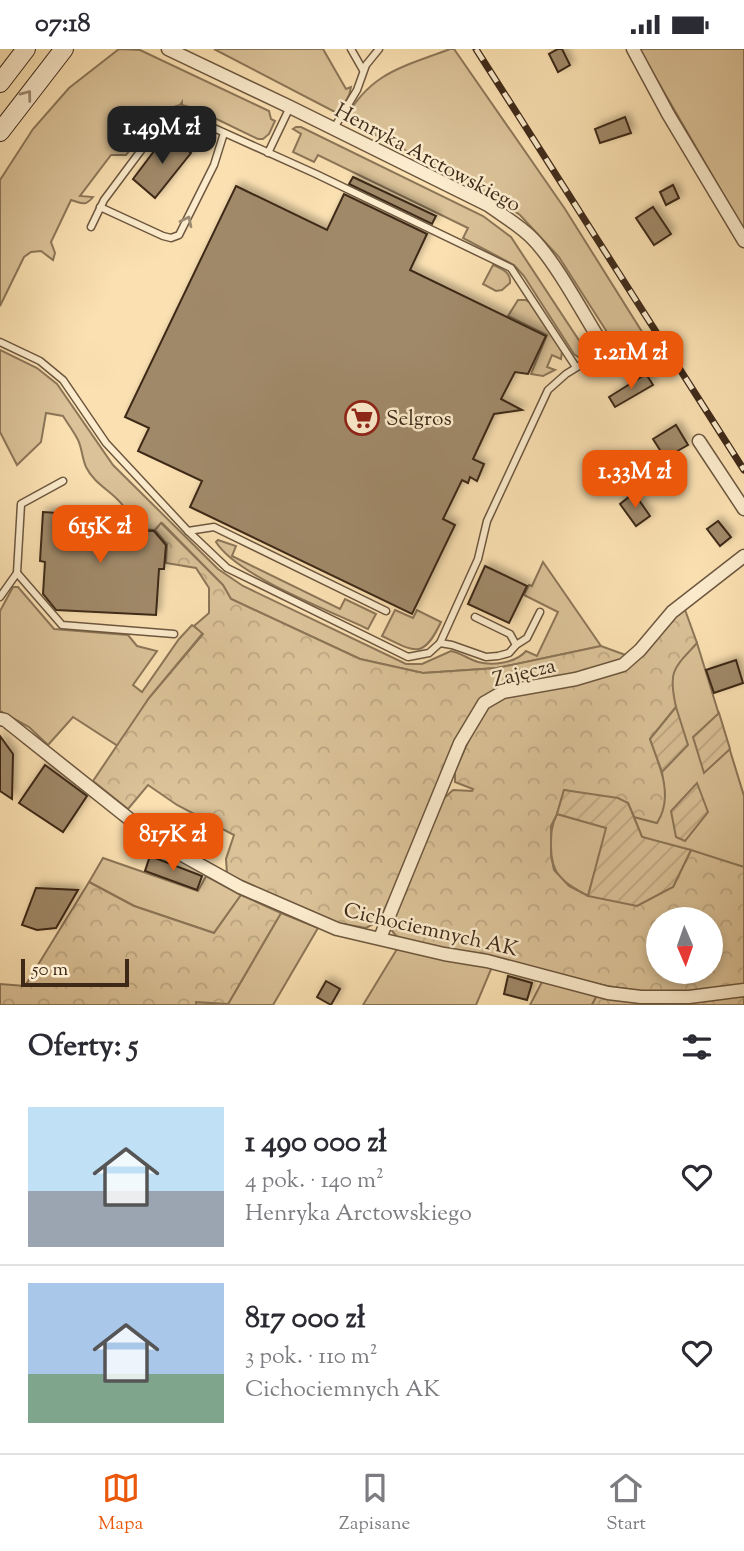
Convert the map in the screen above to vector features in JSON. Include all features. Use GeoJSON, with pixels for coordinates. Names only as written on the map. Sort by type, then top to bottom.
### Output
{"type":"FeatureCollection","features":[{"type":"Feature","properties":{"kind":"main road"},"geometry":{"type":"LineString","coordinates":[[0,83],[26,49]]}},
{"type":"Feature","properties":{"kind":"main road"},"geometry":{"type":"LineString","coordinates":[[0,132],[64,49]]}},
{"type":"Feature","properties":{"kind":"street","name":"Henryka Arctowskiego"},"geometry":{"type":"LineString","coordinates":[[168,49],[181,53],[488,205],[518,225],[535,241],[599,339],[602,348]]}},
{"type":"Feature","properties":{"kind":"street"},"geometry":{"type":"LineString","coordinates":[[633,49],[668,114],[744,241]]}},
{"type":"Feature","properties":{"kind":"street"},"geometry":{"type":"LineString","coordinates":[[699,441],[744,509]]}},
{"type":"Feature","properties":{"kind":"street","name":"Zajęcza"},"geometry":{"type":"LineString","coordinates":[[380,938],[460,743],[484,703],[503,692],[587,676],[623,665],[640,650],[672,612],[744,556]]}},
{"type":"Feature","properties":{"kind":"street","name":"Cichociemnych AK"},"geometry":{"type":"LineString","coordinates":[[0,719],[5,720],[157,841],[240,887],[337,929],[486,961],[608,993],[641,997],[689,997],[744,990]]}},
{"type":"Feature","properties":{"kind":"lane"},"geometry":{"type":"LineString","coordinates":[[351,49],[363,70]]}},
{"type":"Feature","properties":{"kind":"lane"},"geometry":{"type":"LineString","coordinates":[[334,128],[357,90],[363,70],[379,49]]}},
{"type":"Feature","properties":{"kind":"lane"},"geometry":{"type":"LineString","coordinates":[[268,153],[290,107]]}},
{"type":"Feature","properties":{"kind":"lane"},"geometry":{"type":"LineString","coordinates":[[91,226],[100,207],[157,129],[169,117],[185,115],[510,268],[576,367]]}},
{"type":"Feature","properties":{"kind":"lane"},"geometry":{"type":"LineString","coordinates":[[100,207],[163,236],[171,238],[179,235],[214,165],[224,133]]}},
{"type":"Feature","properties":{"kind":"lane"},"geometry":{"type":"LineString","coordinates":[[0,342],[40,361],[63,380],[106,443],[188,531],[227,568],[408,657],[429,653],[440,643],[478,559],[487,521],[548,390],[602,348]]}},
{"type":"Feature","properties":{"kind":"lane"},"geometry":{"type":"LineString","coordinates":[[0,597],[17,573],[21,504],[63,481]]}},
{"type":"Feature","properties":{"kind":"lane"},"geometry":{"type":"LineString","coordinates":[[188,531],[215,527],[386,611]]}},
{"type":"Feature","properties":{"kind":"lane"},"geometry":{"type":"LineString","coordinates":[[17,573],[62,625],[174,634]]}},
{"type":"Feature","properties":{"kind":"lane"},"geometry":{"type":"LineString","coordinates":[[440,643],[486,657],[509,653],[527,638],[540,612]]}},
{"type":"Feature","properties":{"kind":"lane"},"geometry":{"type":"LineString","coordinates":[[475,617],[510,634],[516,645]]}},
{"type":"Feature","properties":{"kind":"green space"},"geometry":{"type":"Polygon","coordinates":[[[119,49],[140,50],[269,111],[271,119],[275,121],[269,134],[258,139],[182,105],[182,102],[160,111],[126,155],[111,155],[80,196],[93,197],[88,202],[71,200],[51,242],[55,253],[53,260],[41,251],[31,252],[24,257],[0,306],[0,180],[33,129],[69,88],[119,49]]]}},
{"type":"Feature","properties":{"kind":"green space"},"geometry":{"type":"Polygon","coordinates":[[[214,49],[323,49],[346,89],[351,87],[350,91],[346,101],[335,112],[214,49]]]}},
{"type":"Feature","properties":{"kind":"green space"},"geometry":{"type":"Polygon","coordinates":[[[454,49],[565,209],[649,343],[623,357],[559,257],[520,215],[491,195],[345,119],[355,103],[377,81],[403,67],[454,49]]]}},
{"type":"Feature","properties":{"kind":"green space"},"geometry":{"type":"Polygon","coordinates":[[[639,49],[744,49],[744,230],[639,49]]]}},
{"type":"Feature","properties":{"kind":"green space"},"geometry":{"type":"Polygon","coordinates":[[[301,127],[483,216],[511,237],[580,342],[583,356],[574,354],[524,276],[514,265],[463,238],[468,228],[318,155],[314,162],[293,152],[301,134],[293,129],[301,127]]]}},
{"type":"Feature","properties":{"kind":"green space"},"geometry":{"type":"Polygon","coordinates":[[[493,265],[509,276],[510,283],[502,290],[496,291],[483,284],[493,265]]]}},
{"type":"Feature","properties":{"kind":"green space"},"geometry":{"type":"Polygon","coordinates":[[[518,300],[530,303],[562,351],[561,359],[552,355],[547,367],[555,370],[543,376],[531,374],[547,335],[508,316],[518,300]]]}},
{"type":"Feature","properties":{"kind":"green space"},"geometry":{"type":"Polygon","coordinates":[[[0,350],[37,368],[57,384],[113,465],[218,569],[243,586],[406,664],[422,664],[451,651],[490,664],[510,661],[526,651],[537,656],[558,612],[524,595],[529,585],[532,586],[543,562],[601,646],[497,668],[423,673],[360,659],[231,599],[223,585],[162,523],[155,530],[129,528],[125,508],[91,475],[78,440],[63,416],[46,413],[41,442],[17,465],[0,432],[0,350]]]}},
{"type":"Feature","properties":{"kind":"green space"},"geometry":{"type":"Polygon","coordinates":[[[161,523],[223,585],[231,599],[360,659],[423,673],[497,668],[601,646],[631,657],[483,702],[379,921],[366,928],[338,923],[227,874],[226,859],[234,835],[177,805],[148,785],[128,809],[93,781],[149,698],[203,634],[194,626],[209,613],[209,588],[196,568],[166,563],[167,544],[155,530],[161,523]]]}},
{"type":"Feature","properties":{"kind":"green space"},"geometry":{"type":"Polygon","coordinates":[[[218,540],[236,546],[232,556],[340,609],[345,599],[376,614],[368,629],[309,603],[243,567],[227,555],[216,542],[218,540]]]}},
{"type":"Feature","properties":{"kind":"green space"},"geometry":{"type":"Polygon","coordinates":[[[13,587],[18,587],[54,629],[128,635],[137,646],[157,651],[133,685],[142,692],[192,625],[203,633],[149,698],[118,746],[73,717],[48,745],[29,727],[0,711],[0,611],[13,587]]]}},
{"type":"Feature","properties":{"kind":"green space"},"geometry":{"type":"Polygon","coordinates":[[[684,607],[697,643],[674,671],[676,707],[650,739],[665,792],[662,813],[657,823],[634,817],[628,803],[564,790],[551,826],[551,856],[554,870],[569,886],[588,896],[673,887],[691,850],[744,867],[744,985],[687,992],[640,991],[607,986],[399,938],[392,931],[391,922],[442,800],[453,790],[473,789],[455,782],[455,771],[481,713],[499,698],[615,673],[684,607]]]}},
{"type":"Feature","properties":{"kind":"green space"},"geometry":{"type":"Polygon","coordinates":[[[395,610],[413,618],[417,610],[441,622],[429,642],[423,647],[410,649],[382,636],[395,610]]]}},
{"type":"Feature","properties":{"kind":"green space"},"geometry":{"type":"Polygon","coordinates":[[[697,643],[744,796],[744,867],[642,837],[634,817],[657,823],[665,796],[662,772],[650,739],[676,665],[697,643]]]}},
{"type":"Feature","properties":{"kind":"green space"},"geometry":{"type":"Polygon","coordinates":[[[676,707],[688,745],[662,772],[650,739],[676,707]]]}},
{"type":"Feature","properties":{"kind":"green space"},"geometry":{"type":"Polygon","coordinates":[[[719,713],[730,749],[704,773],[693,737],[719,713]]]}},
{"type":"Feature","properties":{"kind":"green space"},"geometry":{"type":"Polygon","coordinates":[[[697,783],[708,812],[685,841],[676,837],[671,811],[697,783]]]}},
{"type":"Feature","properties":{"kind":"green space"},"geometry":{"type":"Polygon","coordinates":[[[564,790],[618,798],[628,803],[642,837],[691,850],[673,887],[637,906],[588,896],[606,828],[557,814],[564,790]]]}},
{"type":"Feature","properties":{"kind":"green space"},"geometry":{"type":"Polygon","coordinates":[[[557,814],[607,828],[588,896],[560,877],[553,865],[551,834],[557,814]]]}},
{"type":"Feature","properties":{"kind":"green space"},"geometry":{"type":"Polygon","coordinates":[[[103,858],[198,891],[206,876],[241,895],[214,933],[134,906],[89,882],[103,858]]]}},
{"type":"Feature","properties":{"kind":"green space"},"geometry":{"type":"Polygon","coordinates":[[[89,882],[134,906],[214,933],[241,895],[281,913],[228,1004],[196,1002],[196,1005],[0,1005],[0,984],[25,986],[89,882]]]}},
{"type":"Feature","properties":{"kind":"green space"},"geometry":{"type":"Polygon","coordinates":[[[281,913],[318,928],[273,1005],[196,1005],[196,1002],[228,1004],[281,913]]]}},
{"type":"Feature","properties":{"kind":"green space"},"geometry":{"type":"Polygon","coordinates":[[[397,949],[492,967],[476,1005],[363,1005],[397,949]]]}},
{"type":"Feature","properties":{"kind":"green space"},"geometry":{"type":"Polygon","coordinates":[[[543,980],[597,995],[592,1005],[530,1005],[543,980]]]}},
{"type":"Feature","properties":{"kind":"green space"},"geometry":{"type":"Polygon","coordinates":[[[597,995],[744,997],[744,1005],[592,1005],[597,995]]]}},
{"type":"Feature","properties":{"kind":"building"},"geometry":{"type":"Polygon","coordinates":[[[562,49],[570,65],[558,72],[549,54],[562,49]]]}},
{"type":"Feature","properties":{"kind":"building"},"geometry":{"type":"Polygon","coordinates":[[[625,117],[631,133],[600,143],[595,129],[625,117]]]}},
{"type":"Feature","properties":{"kind":"building"},"geometry":{"type":"Polygon","coordinates":[[[167,134],[191,153],[155,198],[133,179],[167,134]]]}},
{"type":"Feature","properties":{"kind":"building"},"geometry":{"type":"Polygon","coordinates":[[[353,177],[436,216],[432,224],[349,184],[353,177]]]}},
{"type":"Feature","properties":{"kind":"building"},"geometry":{"type":"Polygon","coordinates":[[[673,185],[679,198],[666,205],[660,192],[673,185]]]}},
{"type":"Feature","properties":{"kind":"building","name":"Selgros"},"geometry":{"type":"Polygon","coordinates":[[[236,186],[327,230],[344,194],[427,234],[410,270],[546,336],[528,374],[515,372],[501,399],[522,410],[494,414],[473,459],[484,464],[477,481],[470,477],[468,483],[462,480],[443,519],[455,525],[412,614],[190,507],[202,481],[138,451],[149,428],[125,417],[236,186]]]}},
{"type":"Feature","properties":{"kind":"building"},"geometry":{"type":"Polygon","coordinates":[[[653,207],[671,234],[654,245],[636,218],[653,207]]]}},
{"type":"Feature","properties":{"kind":"building"},"geometry":{"type":"Polygon","coordinates":[[[646,374],[653,385],[615,407],[609,397],[646,374]]]}},
{"type":"Feature","properties":{"kind":"building"},"geometry":{"type":"Polygon","coordinates":[[[676,425],[688,445],[665,458],[653,439],[676,425]]]}},
{"type":"Feature","properties":{"kind":"building"},"geometry":{"type":"Polygon","coordinates":[[[634,493],[650,516],[636,526],[620,504],[634,493]]]}},
{"type":"Feature","properties":{"kind":"building"},"geometry":{"type":"Polygon","coordinates":[[[43,512],[128,518],[126,530],[154,531],[166,545],[164,569],[159,569],[156,615],[56,610],[43,594],[45,562],[40,561],[43,512]]]}},
{"type":"Feature","properties":{"kind":"building"},"geometry":{"type":"Polygon","coordinates":[[[718,521],[731,537],[720,546],[707,529],[718,521]]]}},
{"type":"Feature","properties":{"kind":"building"},"geometry":{"type":"Polygon","coordinates":[[[485,566],[527,586],[509,623],[468,604],[485,566]]]}},
{"type":"Feature","properties":{"kind":"building"},"geometry":{"type":"Polygon","coordinates":[[[736,660],[743,683],[714,693],[706,670],[736,660]]]}},
{"type":"Feature","properties":{"kind":"building"},"geometry":{"type":"Polygon","coordinates":[[[0,736],[13,754],[12,799],[0,791],[0,736]]]}},
{"type":"Feature","properties":{"kind":"building"},"geometry":{"type":"Polygon","coordinates":[[[45,765],[87,796],[63,832],[19,803],[45,765]]]}},
{"type":"Feature","properties":{"kind":"building"},"geometry":{"type":"Polygon","coordinates":[[[193,819],[213,831],[202,849],[182,838],[193,819]]]}},
{"type":"Feature","properties":{"kind":"building"},"geometry":{"type":"Polygon","coordinates":[[[150,856],[202,876],[197,890],[145,871],[150,856]]]}},
{"type":"Feature","properties":{"kind":"building"},"geometry":{"type":"Polygon","coordinates":[[[36,888],[78,890],[56,928],[37,930],[22,925],[36,888]]]}},
{"type":"Feature","properties":{"kind":"building"},"geometry":{"type":"Polygon","coordinates":[[[508,976],[532,983],[527,1000],[504,994],[508,976]]]}},
{"type":"Feature","properties":{"kind":"building"},"geometry":{"type":"Polygon","coordinates":[[[326,981],[340,989],[331,1005],[317,997],[326,981]]]}},
{"type":"Feature","properties":{"kind":"railway"},"geometry":{"type":"LineString","coordinates":[[476,49],[744,470]]}},
{"type":"Feature","properties":{"kind":"place","name":"Selgros"},"geometry":{"type":"Point","coordinates":[362,418]}}]}
